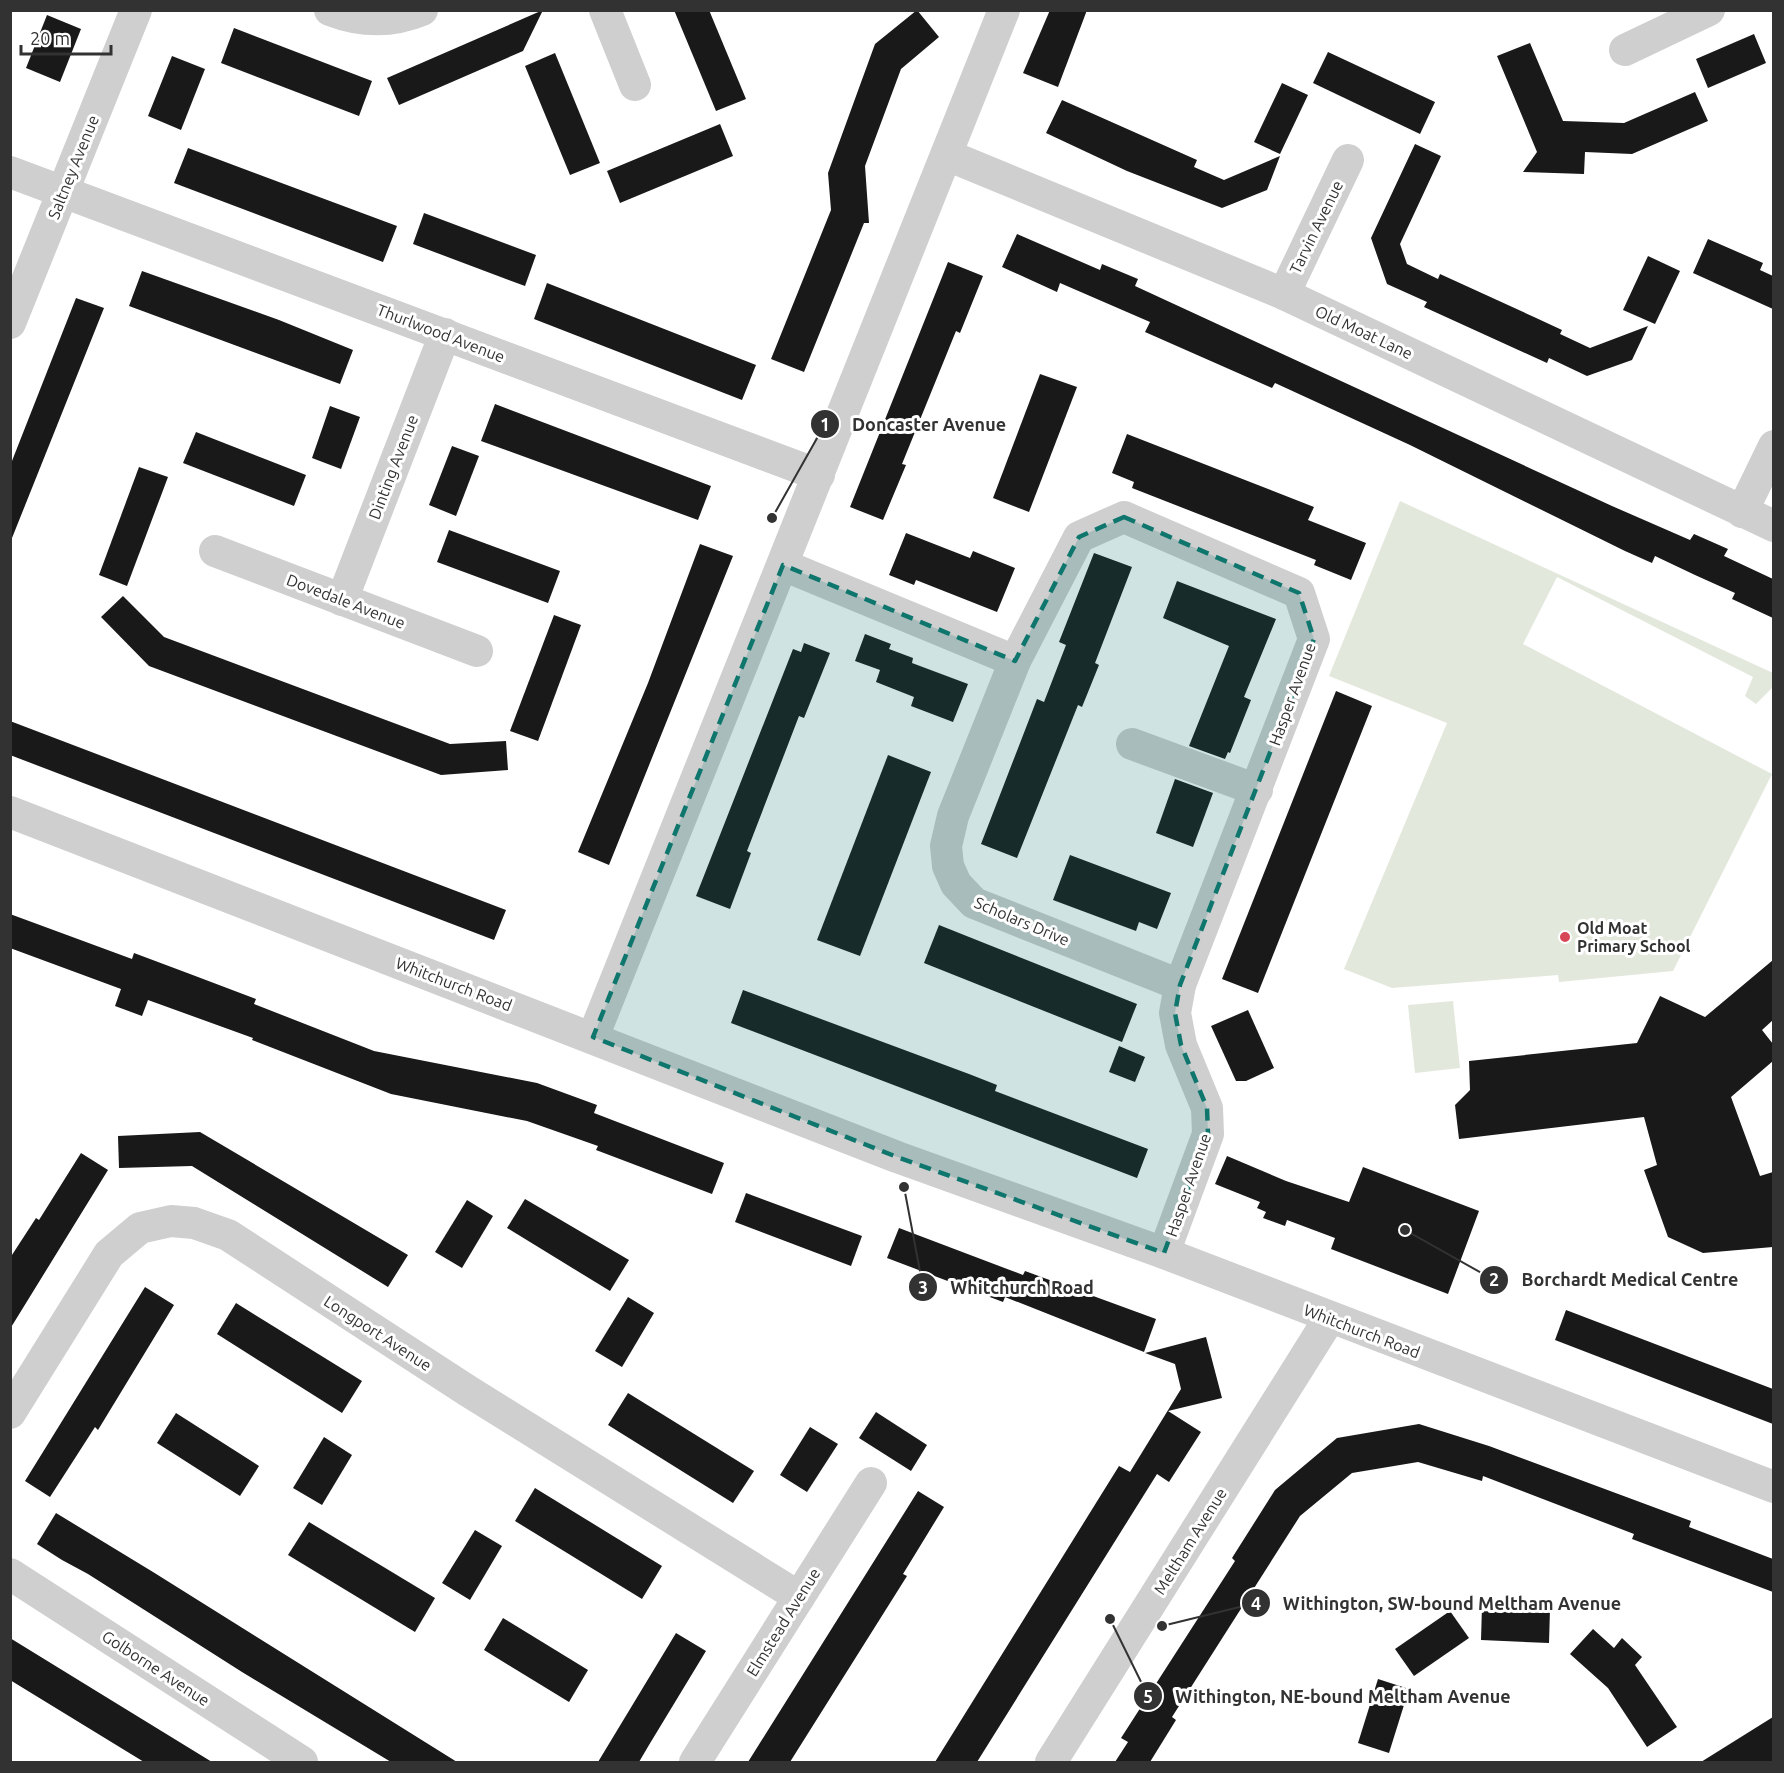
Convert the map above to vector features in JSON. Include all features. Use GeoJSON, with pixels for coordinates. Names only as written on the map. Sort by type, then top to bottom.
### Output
{"type":"FeatureCollection","features":[{"type":"Feature","properties":{"kind":"street","name":"Saltney Avenue"},"geometry":{"type":"LineString","coordinates":[[10,323],[136,10]]}},
{"type":"Feature","properties":{"kind":"street"},"geometry":{"type":"LineString","coordinates":[[330,10],[373,21],[409,16],[422,10]]}},
{"type":"Feature","properties":{"kind":"street"},"geometry":{"type":"LineString","coordinates":[[604,10],[635,85]]}},
{"type":"Feature","properties":{"kind":"street"},"geometry":{"type":"LineString","coordinates":[[593,1037],[1004,10]]}},
{"type":"Feature","properties":{"kind":"street"},"geometry":{"type":"LineString","coordinates":[[1625,50],[1709,10]]}},
{"type":"Feature","properties":{"kind":"street","name":"Old Moat Lane"},"geometry":{"type":"LineString","coordinates":[[947,155],[1284,294],[1773,526]]}},
{"type":"Feature","properties":{"kind":"street","name":"Tarvin Avenue"},"geometry":{"type":"LineString","coordinates":[[1284,294],[1348,160]]}},
{"type":"Feature","properties":{"kind":"street","name":"Thurlwood Avenue"},"geometry":{"type":"LineString","coordinates":[[10,172],[819,475]]}},
{"type":"Feature","properties":{"kind":"street","name":"Dinting Avenue"},"geometry":{"type":"LineString","coordinates":[[342,600],[445,334]]}},
{"type":"Feature","properties":{"kind":"street"},"geometry":{"type":"LineString","coordinates":[[1742,512],[1773,447]]}},
{"type":"Feature","properties":{"kind":"street","name":"Hasper Avenue"},"geometry":{"type":"LineString","coordinates":[[1014,661],[1079,537],[1124,517],[1299,593],[1314,639],[1180,985],[1175,1013],[1180,1045],[1207,1108],[1208,1134],[1164,1253]]}},
{"type":"Feature","properties":{"kind":"street","name":"Dovedale Avenue"},"geometry":{"type":"LineString","coordinates":[[215,551],[477,651]]}},
{"type":"Feature","properties":{"kind":"street"},"geometry":{"type":"LineString","coordinates":[[783,565],[1014,661]]}},
{"type":"Feature","properties":{"kind":"street","name":"Scholars Drive"},"geometry":{"type":"LineString","coordinates":[[1014,661],[953,816],[946,846],[948,866],[956,884],[974,903],[1180,985]]}},
{"type":"Feature","properties":{"kind":"street"},"geometry":{"type":"LineString","coordinates":[[1132,744],[1257,790]]}},
{"type":"Feature","properties":{"kind":"street","name":"Whitchurch Road"},"geometry":{"type":"LineString","coordinates":[[10,813],[593,1037],[897,1157],[1164,1253],[1329,1319],[1773,1487]]}},
{"type":"Feature","properties":{"kind":"street","name":"Longport Avenue"},"geometry":{"type":"LineString","coordinates":[[10,1413],[109,1254],[140,1228],[171,1221],[194,1224],[228,1236],[468,1391],[799,1597]]}},
{"type":"Feature","properties":{"kind":"street","name":"Meltham Avenue"},"geometry":{"type":"LineString","coordinates":[[1051,1762],[1329,1319]]}},
{"type":"Feature","properties":{"kind":"street","name":"Elmstead Avenue"},"geometry":{"type":"LineString","coordinates":[[695,1762],[872,1483]]}},
{"type":"Feature","properties":{"kind":"street","name":"Golborne Avenue"},"geometry":{"type":"LineString","coordinates":[[10,1575],[302,1762]]}},
{"type":"Feature","properties":{"kind":"highlighted area"},"geometry":{"type":"Polygon","coordinates":[[[1124,517],[1299,593],[1314,639],[1180,985],[1175,1013],[1181,1045],[1207,1108],[1208,1134],[1164,1253],[897,1157],[593,1037],[783,565],[1015,661],[1079,537],[1124,517]]]}},
{"type":"Feature","properties":{"kind":"shaded area"},"geometry":{"type":"Polygon","coordinates":[[[1400,501],[1773,673],[1773,687],[1756,704],[1745,696],[1753,677],[1557,577],[1523,644],[1772,774],[1673,971],[1559,982],[1558,975],[1392,988],[1344,969],[1447,723],[1329,676],[1400,501]]]}},
{"type":"Feature","properties":{"kind":"shaded area"},"geometry":{"type":"Polygon","coordinates":[[[1453,1001],[1460,1068],[1415,1073],[1408,1005],[1453,1001]]]}},
{"type":"Feature","properties":{"kind":"building"},"geometry":{"type":"Polygon","coordinates":[[[543,10],[523,51],[399,105],[387,78],[543,10]]]}},
{"type":"Feature","properties":{"kind":"building"},"geometry":{"type":"Polygon","coordinates":[[[674,10],[709,10],[746,99],[716,111],[674,10]]]}},
{"type":"Feature","properties":{"kind":"building"},"geometry":{"type":"Polygon","coordinates":[[[917,10],[939,37],[901,69],[865,166],[869,223],[864,223],[804,372],[771,359],[831,210],[828,173],[875,44],[917,10]]]}},
{"type":"Feature","properties":{"kind":"building"},"geometry":{"type":"Polygon","coordinates":[[[1050,10],[1087,10],[1058,87],[1023,73],[1050,10]]]}},
{"type":"Feature","properties":{"kind":"building"},"geometry":{"type":"Polygon","coordinates":[[[47,15],[81,29],[60,82],[26,68],[47,15]]]}},
{"type":"Feature","properties":{"kind":"building"},"geometry":{"type":"Polygon","coordinates":[[[234,28],[372,81],[359,116],[221,63],[234,28]]]}},
{"type":"Feature","properties":{"kind":"building"},"geometry":{"type":"Polygon","coordinates":[[[1754,34],[1766,63],[1708,88],[1696,59],[1754,34]]]}},
{"type":"Feature","properties":{"kind":"building"},"geometry":{"type":"Polygon","coordinates":[[[1530,43],[1563,121],[1624,123],[1695,92],[1708,121],[1632,154],[1585,152],[1584,174],[1523,172],[1537,152],[1497,56],[1530,43]]]}},
{"type":"Feature","properties":{"kind":"building"},"geometry":{"type":"Polygon","coordinates":[[[1328,52],[1435,102],[1420,134],[1313,83],[1328,52]]]}},
{"type":"Feature","properties":{"kind":"building"},"geometry":{"type":"Polygon","coordinates":[[[555,53],[600,163],[570,175],[525,66],[555,53]]]}},
{"type":"Feature","properties":{"kind":"building"},"geometry":{"type":"Polygon","coordinates":[[[172,56],[205,69],[181,130],[148,116],[172,56]]]}},
{"type":"Feature","properties":{"kind":"building"},"geometry":{"type":"Polygon","coordinates":[[[1282,83],[1308,95],[1280,154],[1254,142],[1282,83]]]}},
{"type":"Feature","properties":{"kind":"building"},"geometry":{"type":"Polygon","coordinates":[[[1062,100],[1197,160],[1194,167],[1224,180],[1280,156],[1267,190],[1222,208],[1127,171],[1046,133],[1062,100]]]}},
{"type":"Feature","properties":{"kind":"building"},"geometry":{"type":"Polygon","coordinates":[[[720,124],[733,156],[620,203],[607,171],[720,124]]]}},
{"type":"Feature","properties":{"kind":"building"},"geometry":{"type":"Polygon","coordinates":[[[1415,144],[1441,156],[1400,244],[1407,264],[1438,279],[1440,274],[1534,317],[1562,330],[1560,334],[1590,348],[1648,326],[1632,360],[1587,376],[1549,358],[1547,363],[1424,307],[1427,302],[1387,284],[1371,238],[1415,144]]]}},
{"type":"Feature","properties":{"kind":"building"},"geometry":{"type":"Polygon","coordinates":[[[188,148],[397,226],[383,262],[174,183],[188,148]]]}},
{"type":"Feature","properties":{"kind":"building"},"geometry":{"type":"Polygon","coordinates":[[[424,213],[536,255],[525,286],[413,244],[424,213]]]}},
{"type":"Feature","properties":{"kind":"building"},"geometry":{"type":"Polygon","coordinates":[[[1017,234],[1100,270],[1102,264],[1138,279],[1135,286],[1612,506],[1690,540],[1694,534],[1728,549],[1724,556],[1773,579],[1773,618],[1732,599],[1735,593],[1655,556],[1652,563],[1410,445],[1275,383],[1272,388],[1145,332],[1150,322],[1060,283],[1057,292],[1002,267],[1017,234]]]}},
{"type":"Feature","properties":{"kind":"building"},"geometry":{"type":"Polygon","coordinates":[[[1708,239],[1763,263],[1760,270],[1773,276],[1773,309],[1693,273],[1708,239]]]}},
{"type":"Feature","properties":{"kind":"building"},"geometry":{"type":"Polygon","coordinates":[[[1648,256],[1680,271],[1655,324],[1623,310],[1648,256]]]}},
{"type":"Feature","properties":{"kind":"building"},"geometry":{"type":"Polygon","coordinates":[[[948,262],[983,276],[960,333],[956,331],[902,464],[906,465],[883,520],[850,507],[948,262]]]}},
{"type":"Feature","properties":{"kind":"building"},"geometry":{"type":"Polygon","coordinates":[[[142,271],[279,320],[353,350],[340,384],[129,306],[142,271]]]}},
{"type":"Feature","properties":{"kind":"building"},"geometry":{"type":"Polygon","coordinates":[[[547,283],[756,365],[742,400],[534,319],[547,283]]]}},
{"type":"Feature","properties":{"kind":"building"},"geometry":{"type":"Polygon","coordinates":[[[76,298],[104,308],[10,543],[10,466],[76,298]]]}},
{"type":"Feature","properties":{"kind":"building"},"geometry":{"type":"Polygon","coordinates":[[[1040,374],[1077,387],[1029,512],[993,498],[1040,374]]]}},
{"type":"Feature","properties":{"kind":"building"},"geometry":{"type":"Polygon","coordinates":[[[495,404],[711,486],[698,520],[481,441],[495,404]]]}},
{"type":"Feature","properties":{"kind":"building"},"geometry":{"type":"Polygon","coordinates":[[[330,406],[360,417],[341,469],[312,458],[330,406]]]}},
{"type":"Feature","properties":{"kind":"building"},"geometry":{"type":"Polygon","coordinates":[[[196,432],[306,475],[294,506],[183,463],[196,432]]]}},
{"type":"Feature","properties":{"kind":"building"},"geometry":{"type":"Polygon","coordinates":[[[1127,434],[1314,507],[1308,520],[1366,543],[1351,580],[1314,565],[1316,560],[1132,488],[1134,482],[1112,473],[1127,434]]]}},
{"type":"Feature","properties":{"kind":"building"},"geometry":{"type":"Polygon","coordinates":[[[452,446],[479,456],[456,516],[429,505],[452,446]]]}},
{"type":"Feature","properties":{"kind":"building"},"geometry":{"type":"Polygon","coordinates":[[[139,467],[168,477],[127,586],[99,575],[139,467]]]}},
{"type":"Feature","properties":{"kind":"building"},"geometry":{"type":"Polygon","coordinates":[[[449,530],[560,571],[548,603],[437,562],[449,530]]]}},
{"type":"Feature","properties":{"kind":"building"},"geometry":{"type":"Polygon","coordinates":[[[906,533],[970,558],[973,551],[1015,568],[997,612],[916,580],[914,585],[889,575],[906,533]]]}},
{"type":"Feature","properties":{"kind":"building"},"geometry":{"type":"Polygon","coordinates":[[[700,544],[733,556],[609,865],[578,852],[648,683],[700,544]]]}},
{"type":"Feature","properties":{"kind":"building"},"geometry":{"type":"Polygon","coordinates":[[[1094,553],[1132,567],[1095,663],[1099,665],[1082,707],[1078,705],[1017,858],[981,844],[1037,699],[1044,702],[1066,645],[1059,642],[1094,553]]]}},
{"type":"Feature","properties":{"kind":"building"},"geometry":{"type":"Polygon","coordinates":[[[1177,581],[1276,619],[1244,697],[1251,700],[1230,753],[1228,752],[1225,759],[1189,746],[1229,646],[1163,618],[1177,581]]]}},
{"type":"Feature","properties":{"kind":"building"},"geometry":{"type":"Polygon","coordinates":[[[123,596],[164,637],[450,744],[506,741],[508,770],[441,775],[149,666],[101,617],[123,596]]]}},
{"type":"Feature","properties":{"kind":"building"},"geometry":{"type":"Polygon","coordinates":[[[554,615],[581,625],[538,741],[510,731],[554,615]]]}},
{"type":"Feature","properties":{"kind":"building"},"geometry":{"type":"Polygon","coordinates":[[[865,634],[891,644],[889,649],[913,658],[912,663],[968,684],[953,722],[911,706],[914,697],[876,682],[880,670],[855,661],[865,634]]]}},
{"type":"Feature","properties":{"kind":"building"},"geometry":{"type":"Polygon","coordinates":[[[804,643],[830,653],[804,718],[799,716],[747,851],[751,853],[730,909],[696,896],[793,649],[801,652],[804,643]]]}},
{"type":"Feature","properties":{"kind":"building"},"geometry":{"type":"Polygon","coordinates":[[[1336,691],[1372,706],[1258,993],[1222,979],[1336,691]]]}},
{"type":"Feature","properties":{"kind":"building"},"geometry":{"type":"Polygon","coordinates":[[[10,721],[506,910],[494,940],[10,755],[10,721]]]}},
{"type":"Feature","properties":{"kind":"building"},"geometry":{"type":"Polygon","coordinates":[[[888,755],[931,772],[860,956],[817,940],[888,755]]]}},
{"type":"Feature","properties":{"kind":"building"},"geometry":{"type":"Polygon","coordinates":[[[1175,779],[1213,793],[1193,847],[1156,833],[1175,779]]]}},
{"type":"Feature","properties":{"kind":"building"},"geometry":{"type":"Polygon","coordinates":[[[1070,855],[1171,893],[1157,929],[1139,922],[1136,931],[1053,900],[1070,855]]]}},
{"type":"Feature","properties":{"kind":"building"},"geometry":{"type":"Polygon","coordinates":[[[10,914],[132,959],[134,953],[190,974],[256,999],[254,1004],[374,1051],[537,1083],[597,1105],[594,1113],[724,1163],[712,1194],[596,1150],[598,1146],[527,1121],[391,1094],[252,1040],[253,1038],[148,1000],[142,1016],[115,1006],[121,989],[10,948],[10,914]]]}},
{"type":"Feature","properties":{"kind":"building"},"geometry":{"type":"Polygon","coordinates":[[[939,925],[1137,1004],[1122,1042],[924,963],[939,925]]]}},
{"type":"Feature","properties":{"kind":"building"},"geometry":{"type":"Polygon","coordinates":[[[1773,960],[1773,1020],[1762,1030],[1773,1044],[1773,1061],[1731,1097],[1760,1176],[1773,1172],[1773,1247],[1703,1253],[1668,1237],[1644,1170],[1657,1165],[1644,1117],[1459,1139],[1455,1105],[1470,1090],[1469,1061],[1637,1043],[1660,996],[1705,1017],[1773,960]]]}},
{"type":"Feature","properties":{"kind":"building"},"geometry":{"type":"Polygon","coordinates":[[[743,990],[969,1074],[997,1085],[995,1091],[1148,1149],[1137,1178],[731,1023],[743,990]]]}},
{"type":"Feature","properties":{"kind":"building"},"geometry":{"type":"Polygon","coordinates":[[[1248,1010],[1274,1068],[1246,1081],[1236,1081],[1211,1026],[1248,1010]]]}},
{"type":"Feature","properties":{"kind":"building"},"geometry":{"type":"Polygon","coordinates":[[[1119,1046],[1145,1057],[1135,1082],[1109,1072],[1119,1046]]]}},
{"type":"Feature","properties":{"kind":"building"},"geometry":{"type":"Polygon","coordinates":[[[200,1132],[408,1255],[388,1287],[192,1166],[119,1168],[118,1136],[200,1132]]]}},
{"type":"Feature","properties":{"kind":"building"},"geometry":{"type":"Polygon","coordinates":[[[81,1153],[108,1170],[10,1329],[10,1258],[36,1218],[39,1220],[81,1153]]]}},
{"type":"Feature","properties":{"kind":"building"},"geometry":{"type":"Polygon","coordinates":[[[1227,1156],[1286,1181],[1349,1202],[1363,1167],[1479,1211],[1448,1294],[1331,1249],[1335,1238],[1287,1220],[1285,1226],[1263,1218],[1266,1212],[1257,1208],[1260,1202],[1215,1184],[1227,1156]]]}},
{"type":"Feature","properties":{"kind":"building"},"geometry":{"type":"Polygon","coordinates":[[[746,1193],[862,1236],[851,1266],[735,1222],[746,1193]]]}},
{"type":"Feature","properties":{"kind":"building"},"geometry":{"type":"Polygon","coordinates":[[[525,1199],[629,1260],[610,1291],[507,1228],[525,1199]]]}},
{"type":"Feature","properties":{"kind":"building"},"geometry":{"type":"Polygon","coordinates":[[[467,1200],[493,1216],[462,1268],[435,1252],[467,1200]]]}},
{"type":"Feature","properties":{"kind":"building"},"geometry":{"type":"Polygon","coordinates":[[[899,1228],[1023,1275],[1025,1271],[1156,1319],[1144,1352],[1005,1297],[1003,1302],[887,1258],[899,1228]]]}},
{"type":"Feature","properties":{"kind":"building"},"geometry":{"type":"Polygon","coordinates":[[[145,1287],[174,1305],[98,1430],[95,1427],[50,1497],[25,1481],[145,1287]]]}},
{"type":"Feature","properties":{"kind":"building"},"geometry":{"type":"Polygon","coordinates":[[[628,1297],[654,1313],[622,1367],[595,1351],[628,1297]]]}},
{"type":"Feature","properties":{"kind":"building"},"geometry":{"type":"Polygon","coordinates":[[[236,1303],[362,1381],[342,1413],[217,1334],[236,1303]]]}},
{"type":"Feature","properties":{"kind":"building"},"geometry":{"type":"Polygon","coordinates":[[[1566,1310],[1773,1389],[1773,1424],[1555,1340],[1566,1310]]]}},
{"type":"Feature","properties":{"kind":"building"},"geometry":{"type":"Polygon","coordinates":[[[1206,1337],[1222,1398],[1168,1411],[1201,1432],[1169,1482],[1157,1474],[977,1762],[935,1762],[1119,1466],[1130,1472],[1181,1389],[1175,1364],[1145,1353],[1206,1337]]]}},
{"type":"Feature","properties":{"kind":"building"},"geometry":{"type":"Polygon","coordinates":[[[628,1393],[754,1471],[733,1503],[608,1425],[628,1393]]]}},
{"type":"Feature","properties":{"kind":"building"},"geometry":{"type":"Polygon","coordinates":[[[876,1412],[927,1445],[911,1471],[859,1438],[876,1412]]]}},
{"type":"Feature","properties":{"kind":"building"},"geometry":{"type":"Polygon","coordinates":[[[176,1413],[259,1466],[240,1496],[157,1443],[176,1413]]]}},
{"type":"Feature","properties":{"kind":"building"},"geometry":{"type":"Polygon","coordinates":[[[1419,1424],[1489,1446],[1691,1521],[1689,1527],[1773,1559],[1773,1592],[1632,1539],[1634,1534],[1483,1476],[1482,1481],[1418,1462],[1352,1473],[1300,1516],[1172,1717],[1176,1720],[1150,1762],[1115,1762],[1128,1742],[1121,1738],[1235,1561],[1232,1558],[1275,1490],[1337,1438],[1419,1424]]]}},
{"type":"Feature","properties":{"kind":"building"},"geometry":{"type":"Polygon","coordinates":[[[810,1427],[838,1444],[807,1492],[780,1475],[810,1427]]]}},
{"type":"Feature","properties":{"kind":"building"},"geometry":{"type":"Polygon","coordinates":[[[324,1437],[352,1455],[322,1505],[293,1488],[324,1437]]]}},
{"type":"Feature","properties":{"kind":"building"},"geometry":{"type":"Polygon","coordinates":[[[535,1488],[662,1566],[642,1599],[515,1521],[535,1488]]]}},
{"type":"Feature","properties":{"kind":"building"},"geometry":{"type":"Polygon","coordinates":[[[918,1491],[944,1507],[903,1574],[907,1576],[790,1762],[748,1762],[918,1491]]]}},
{"type":"Feature","properties":{"kind":"building"},"geometry":{"type":"Polygon","coordinates":[[[56,1513],[457,1762],[391,1762],[242,1672],[37,1544],[56,1513]]]}},
{"type":"Feature","properties":{"kind":"building"},"geometry":{"type":"Polygon","coordinates":[[[309,1522],[435,1598],[415,1632],[288,1555],[309,1522]]]}},
{"type":"Feature","properties":{"kind":"building"},"geometry":{"type":"Polygon","coordinates":[[[475,1530],[502,1546],[470,1600],[442,1583],[475,1530]]]}},
{"type":"Feature","properties":{"kind":"building"},"geometry":{"type":"Polygon","coordinates":[[[1482,1606],[1550,1609],[1549,1643],[1481,1640],[1482,1606]]]}},
{"type":"Feature","properties":{"kind":"building"},"geometry":{"type":"Polygon","coordinates":[[[1450,1611],[1469,1638],[1414,1676],[1395,1649],[1450,1611]]]}},
{"type":"Feature","properties":{"kind":"building"},"geometry":{"type":"Polygon","coordinates":[[[503,1618],[588,1670],[569,1702],[484,1650],[503,1618]]]}},
{"type":"Feature","properties":{"kind":"building"},"geometry":{"type":"Polygon","coordinates":[[[1593,1629],[1614,1648],[1622,1638],[1642,1657],[1635,1665],[1677,1727],[1647,1747],[1608,1688],[1570,1654],[1593,1629]]]}},
{"type":"Feature","properties":{"kind":"building"},"geometry":{"type":"Polygon","coordinates":[[[676,1633],[706,1651],[639,1762],[598,1762],[676,1633]]]}},
{"type":"Feature","properties":{"kind":"building"},"geometry":{"type":"Polygon","coordinates":[[[10,1638],[212,1762],[144,1762],[10,1680],[10,1638]]]}},
{"type":"Feature","properties":{"kind":"building"},"geometry":{"type":"Polygon","coordinates":[[[1378,1679],[1409,1689],[1389,1753],[1358,1743],[1378,1679]]]}},
{"type":"Feature","properties":{"kind":"building"},"geometry":{"type":"Polygon","coordinates":[[[1773,1717],[1773,1762],[1701,1762],[1773,1717]]]}},
{"type":"Feature","properties":{"kind":"place","name":"Doncaster Avenue"},"geometry":{"type":"Point","coordinates":[772,518]}},
{"type":"Feature","properties":{"kind":"place","name":"Old Moat Primary School"},"geometry":{"type":"Point","coordinates":[1565,937]}},
{"type":"Feature","properties":{"kind":"place","name":"Whitchurch Road"},"geometry":{"type":"Point","coordinates":[904,1187]}},
{"type":"Feature","properties":{"kind":"place","name":"Borchardt Medical Centre"},"geometry":{"type":"Point","coordinates":[1405,1230]}},
{"type":"Feature","properties":{"kind":"place","name":"Withington, NE-bound Meltham Avenue"},"geometry":{"type":"Point","coordinates":[1110,1619]}},
{"type":"Feature","properties":{"kind":"place","name":"Withington, SW-bound Meltham Avenue"},"geometry":{"type":"Point","coordinates":[1162,1626]}}]}
